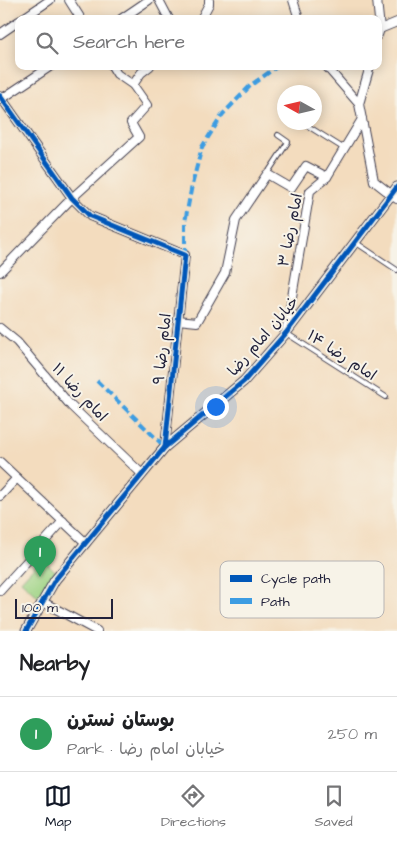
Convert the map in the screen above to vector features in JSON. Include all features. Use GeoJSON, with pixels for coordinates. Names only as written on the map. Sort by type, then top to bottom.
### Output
{"type":"FeatureCollection","features":[{"type":"Feature","properties":{"kind":"street"},"geometry":{"type":"LineString","coordinates":[[28,15],[50,0]]}},
{"type":"Feature","properties":{"kind":"street"},"geometry":{"type":"LineString","coordinates":[[69,0],[78,15]]}},
{"type":"Feature","properties":{"kind":"street"},"geometry":{"type":"LineString","coordinates":[[127,15],[149,0]]}},
{"type":"Feature","properties":{"kind":"street"},"geometry":{"type":"LineString","coordinates":[[159,0],[167,15]]}},
{"type":"Feature","properties":{"kind":"street"},"geometry":{"type":"LineString","coordinates":[[204,15],[209,0]]}},
{"type":"Feature","properties":{"kind":"street"},"geometry":{"type":"LineString","coordinates":[[293,0],[298,15]]}},
{"type":"Feature","properties":{"kind":"street"},"geometry":{"type":"LineString","coordinates":[[378,0],[378,15]]}},
{"type":"Feature","properties":{"kind":"street"},"geometry":{"type":"LineString","coordinates":[[382,30],[397,22]]}},
{"type":"Feature","properties":{"kind":"street"},"geometry":{"type":"LineString","coordinates":[[0,34],[15,24]]}},
{"type":"Feature","properties":{"kind":"street"},"geometry":{"type":"LineString","coordinates":[[45,70],[1,98],[72,198]]}},
{"type":"Feature","properties":{"kind":"street"},"geometry":{"type":"LineString","coordinates":[[0,272],[72,198],[139,137],[131,123],[147,105],[133,85],[117,74],[114,70]]}},
{"type":"Feature","properties":{"kind":"street"},"geometry":{"type":"LineString","coordinates":[[133,85],[140,73],[144,70]]}},
{"type":"Feature","properties":{"kind":"street"},"geometry":{"type":"LineString","coordinates":[[329,70],[359,104]]}},
{"type":"Feature","properties":{"kind":"street"},"geometry":{"type":"LineString","coordinates":[[369,70],[359,104],[374,181],[395,194]]}},
{"type":"Feature","properties":{"kind":"street","name":"امام رضا ۳"},"geometry":{"type":"LineString","coordinates":[[286,332],[310,191],[327,177],[362,119]]}},
{"type":"Feature","properties":{"kind":"street"},"geometry":{"type":"LineString","coordinates":[[178,320],[196,322],[225,273],[236,220],[267,174],[291,188],[306,166],[327,177]]}},
{"type":"Feature","properties":{"kind":"street","name":"خیابان امام رضا"},"geometry":{"type":"LineString","coordinates":[[26,631],[55,580],[164,446],[244,381],[286,332],[355,242],[395,194]]}},
{"type":"Feature","properties":{"kind":"street","name":"امام رضا ۹"},"geometry":{"type":"LineString","coordinates":[[72,198],[90,216],[185,254],[164,446]]}},
{"type":"Feature","properties":{"kind":"street","name":"امام رضا ۱۱"},"geometry":{"type":"LineString","coordinates":[[0,328],[17,342],[71,406],[142,474]]}},
{"type":"Feature","properties":{"kind":"street"},"geometry":{"type":"LineString","coordinates":[[0,462],[86,542]]}},
{"type":"Feature","properties":{"kind":"street"},"geometry":{"type":"LineString","coordinates":[[0,496],[17,478]]}},
{"type":"Feature","properties":{"kind":"street"},"geometry":{"type":"LineString","coordinates":[[0,591],[63,522]]}},
{"type":"Feature","properties":{"kind":"street"},"geometry":{"type":"LineString","coordinates":[[43,602],[97,631]]}},
{"type":"Feature","properties":{"kind":"lane"},"geometry":{"type":"LineString","coordinates":[[314,130],[344,149]]}},
{"type":"Feature","properties":{"kind":"lane"},"geometry":{"type":"LineString","coordinates":[[267,174],[288,142],[278,135]]}},
{"type":"Feature","properties":{"kind":"lane"},"geometry":{"type":"LineString","coordinates":[[355,242],[397,270]]}},
{"type":"Feature","properties":{"kind":"lane","name":"امام رضا ۱۴"},"geometry":{"type":"LineString","coordinates":[[286,332],[386,397]]}},
{"type":"Feature","properties":{"kind":"green space"},"geometry":{"type":"Polygon","coordinates":[[[42,558],[57,573],[41,599],[21,581],[42,558]]]}},
{"type":"Feature","properties":{"kind":"marked path"},"geometry":{"type":"LineString","coordinates":[[185,255],[185,222],[202,147],[223,114],[251,85],[272,70]]}},
{"type":"Feature","properties":{"kind":"marked path"},"geometry":{"type":"LineString","coordinates":[[97,381],[165,447]]}},
{"type":"Feature","properties":{"kind":"cycle path"},"geometry":{"type":"LineString","coordinates":[[0,96],[72,198],[90,216],[185,255],[165,447]]}},
{"type":"Feature","properties":{"kind":"cycle path"},"geometry":{"type":"LineString","coordinates":[[26,631],[55,580],[165,447],[244,381],[286,333],[397,187]]}},
{"type":"Feature","properties":{"kind":"place","name":"بوستان نسترن"},"geometry":{"type":"Point","coordinates":[40,577]}}]}
